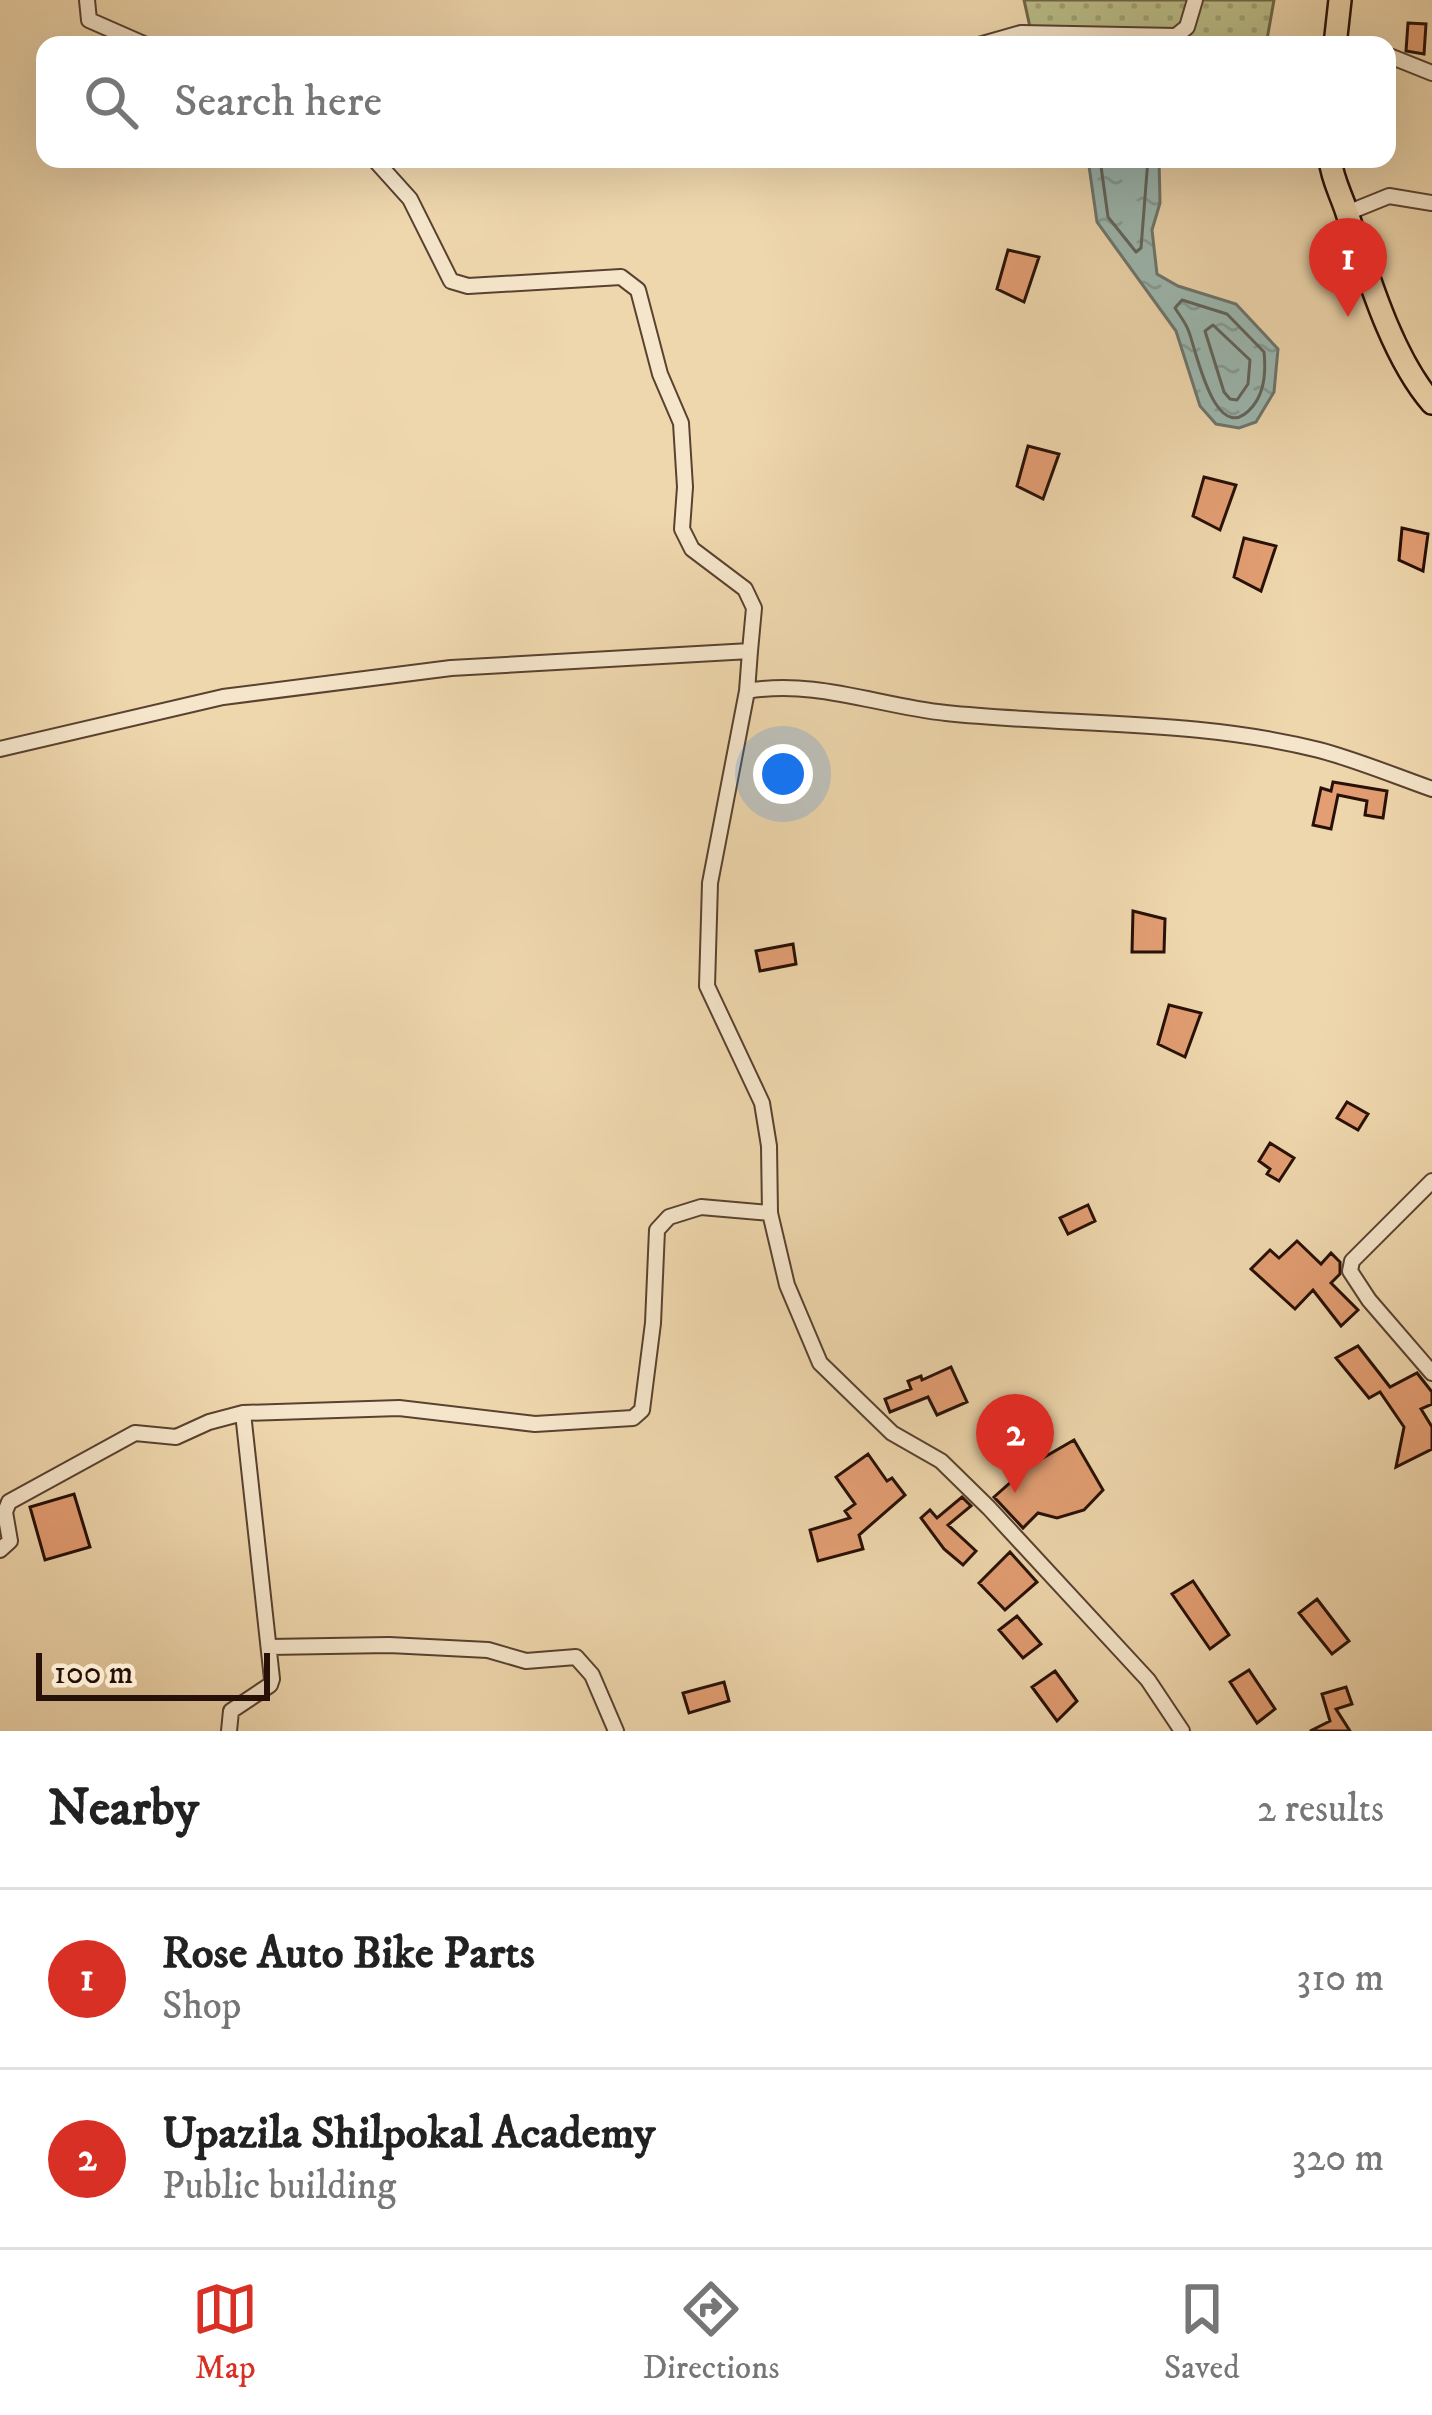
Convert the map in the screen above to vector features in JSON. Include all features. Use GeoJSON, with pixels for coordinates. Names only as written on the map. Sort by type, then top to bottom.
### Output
{"type":"FeatureCollection","features":[{"type":"Feature","properties":{"kind":"main road"},"geometry":{"type":"LineString","coordinates":[[1338,36],[1340,0]]}},
{"type":"Feature","properties":{"kind":"main road"},"geometry":{"type":"LineString","coordinates":[[1331,168],[1354,241],[1398,347],[1432,403]]}},
{"type":"Feature","properties":{"kind":"street"},"geometry":{"type":"LineString","coordinates":[[88,0],[89,20],[125,36]]}},
{"type":"Feature","properties":{"kind":"street"},"geometry":{"type":"LineString","coordinates":[[1010,36],[1176,36],[1187,27],[1195,0]]}},
{"type":"Feature","properties":{"kind":"street"},"geometry":{"type":"LineString","coordinates":[[1396,59],[1432,73]]}},
{"type":"Feature","properties":{"kind":"street"},"geometry":{"type":"LineString","coordinates":[[382,168],[410,199],[451,281],[468,286],[622,277],[638,290],[661,374],[681,423],[682,529],[692,550],[745,589],[754,608],[747,691],[710,884],[707,986],[762,1102],[769,1146],[770,1213],[787,1285],[820,1363],[892,1433],[941,1461],[988,1508],[1148,1680],[1182,1731]]}},
{"type":"Feature","properties":{"kind":"street"},"geometry":{"type":"LineString","coordinates":[[1347,213],[1389,196],[1432,203]]}},
{"type":"Feature","properties":{"kind":"street"},"geometry":{"type":"LineString","coordinates":[[0,749],[223,697],[451,668],[750,651]]}},
{"type":"Feature","properties":{"kind":"street"},"geometry":{"type":"LineString","coordinates":[[747,691],[777,686],[849,692],[942,712],[1210,732],[1319,750],[1432,789]]}},
{"type":"Feature","properties":{"kind":"street"},"geometry":{"type":"LineString","coordinates":[[1432,1181],[1352,1261],[1350,1271],[1432,1372]]}},
{"type":"Feature","properties":{"kind":"street"},"geometry":{"type":"LineString","coordinates":[[0,1550],[10,1540],[5,1512],[9,1502],[135,1433],[176,1437],[243,1413],[399,1408],[535,1424],[634,1418],[642,1410],[653,1322],[657,1230],[669,1216],[701,1207],[770,1213]]}},
{"type":"Feature","properties":{"kind":"street"},"geometry":{"type":"LineString","coordinates":[[229,1731],[230,1711],[271,1684],[243,1413]]}},
{"type":"Feature","properties":{"kind":"street"},"geometry":{"type":"LineString","coordinates":[[268,1647],[488,1650],[526,1661],[576,1657],[592,1675],[616,1731]]}},
{"type":"Feature","properties":{"kind":"green space"},"geometry":{"type":"Polygon","coordinates":[[[1024,0],[1274,0],[1268,36],[1032,36],[1024,0]]]}},
{"type":"Feature","properties":{"kind":"water"},"geometry":{"type":"Polygon","coordinates":[[[1089,168],[1159,168],[1160,203],[1152,230],[1157,274],[1178,286],[1236,304],[1278,349],[1274,392],[1256,422],[1239,428],[1216,424],[1200,406],[1176,331],[1097,222],[1089,168]]]}},
{"type":"Feature","properties":{"kind":"building"},"geometry":{"type":"Polygon","coordinates":[[[1408,23],[1426,24],[1424,54],[1406,51],[1408,23]]]}},
{"type":"Feature","properties":{"kind":"building"},"geometry":{"type":"Polygon","coordinates":[[[1008,250],[1039,257],[1024,302],[997,289],[1008,250]]]}},
{"type":"Feature","properties":{"kind":"building"},"geometry":{"type":"Polygon","coordinates":[[[1028,446],[1059,454],[1043,499],[1017,486],[1028,446]]]}},
{"type":"Feature","properties":{"kind":"building"},"geometry":{"type":"Polygon","coordinates":[[[1204,477],[1236,485],[1220,530],[1193,516],[1204,477]]]}},
{"type":"Feature","properties":{"kind":"building"},"geometry":{"type":"Polygon","coordinates":[[[1402,528],[1428,534],[1423,571],[1399,560],[1402,528]]]}},
{"type":"Feature","properties":{"kind":"building"},"geometry":{"type":"Polygon","coordinates":[[[1244,538],[1276,546],[1261,591],[1234,577],[1244,538]]]}},
{"type":"Feature","properties":{"kind":"building"},"geometry":{"type":"Polygon","coordinates":[[[1333,782],[1387,791],[1383,818],[1365,815],[1367,801],[1338,795],[1331,829],[1313,825],[1321,788],[1331,791],[1333,782]]]}},
{"type":"Feature","properties":{"kind":"building"},"geometry":{"type":"Polygon","coordinates":[[[1133,911],[1165,919],[1164,952],[1132,952],[1133,911]]]}},
{"type":"Feature","properties":{"kind":"building"},"geometry":{"type":"Polygon","coordinates":[[[793,944],[796,964],[760,971],[756,951],[793,944]]]}},
{"type":"Feature","properties":{"kind":"building"},"geometry":{"type":"Polygon","coordinates":[[[1169,1005],[1201,1013],[1185,1057],[1158,1044],[1169,1005]]]}},
{"type":"Feature","properties":{"kind":"building"},"geometry":{"type":"Polygon","coordinates":[[[1347,1102],[1368,1114],[1358,1130],[1337,1118],[1347,1102]]]}},
{"type":"Feature","properties":{"kind":"building"},"geometry":{"type":"Polygon","coordinates":[[[1270,1143],[1294,1158],[1279,1181],[1259,1161],[1270,1143]]]}},
{"type":"Feature","properties":{"kind":"building"},"geometry":{"type":"Polygon","coordinates":[[[1088,1205],[1095,1221],[1068,1234],[1060,1218],[1088,1205]]]}},
{"type":"Feature","properties":{"kind":"building"},"geometry":{"type":"Polygon","coordinates":[[[1297,1241],[1321,1264],[1331,1253],[1340,1262],[1340,1274],[1331,1283],[1358,1310],[1341,1326],[1313,1290],[1295,1309],[1251,1269],[1270,1250],[1279,1258],[1297,1241]]]}},
{"type":"Feature","properties":{"kind":"building"},"geometry":{"type":"Polygon","coordinates":[[[1358,1346],[1390,1387],[1417,1373],[1432,1392],[1432,1404],[1421,1409],[1432,1427],[1432,1449],[1396,1467],[1404,1427],[1380,1392],[1369,1398],[1336,1358],[1358,1346]]]}},
{"type":"Feature","properties":{"kind":"building"},"geometry":{"type":"Polygon","coordinates":[[[951,1367],[967,1402],[937,1415],[928,1397],[890,1412],[885,1399],[911,1389],[908,1381],[951,1367]]]}},
{"type":"Feature","properties":{"kind":"building"},"geometry":{"type":"Polygon","coordinates":[[[1074,1440],[1103,1490],[1084,1510],[1057,1518],[1038,1513],[1023,1528],[994,1497],[1029,1466],[1074,1440]]]}},
{"type":"Feature","properties":{"kind":"building"},"geometry":{"type":"Polygon","coordinates":[[[868,1454],[887,1481],[892,1478],[905,1495],[859,1535],[863,1549],[818,1561],[810,1530],[850,1518],[845,1511],[855,1504],[836,1477],[868,1454]]]}},
{"type":"Feature","properties":{"kind":"building"},"geometry":{"type":"Polygon","coordinates":[[[74,1494],[90,1547],[45,1560],[30,1507],[74,1494]]]}},
{"type":"Feature","properties":{"kind":"building"},"geometry":{"type":"Polygon","coordinates":[[[962,1497],[971,1506],[948,1525],[976,1551],[963,1565],[921,1518],[930,1510],[937,1518],[962,1497]]]}},
{"type":"Feature","properties":{"kind":"building"},"geometry":{"type":"Polygon","coordinates":[[[1010,1552],[1037,1582],[1005,1610],[979,1583],[1010,1552]]]}},
{"type":"Feature","properties":{"kind":"building"},"geometry":{"type":"Polygon","coordinates":[[[1193,1581],[1229,1635],[1210,1649],[1172,1594],[1193,1581]]]}},
{"type":"Feature","properties":{"kind":"building"},"geometry":{"type":"Polygon","coordinates":[[[1317,1599],[1349,1641],[1332,1654],[1299,1613],[1317,1599]]]}},
{"type":"Feature","properties":{"kind":"building"},"geometry":{"type":"Polygon","coordinates":[[[1017,1616],[1041,1644],[1023,1658],[999,1630],[1017,1616]]]}},
{"type":"Feature","properties":{"kind":"building"},"geometry":{"type":"Polygon","coordinates":[[[1249,1670],[1275,1709],[1257,1723],[1230,1682],[1249,1670]]]}},
{"type":"Feature","properties":{"kind":"building"},"geometry":{"type":"Polygon","coordinates":[[[1055,1671],[1077,1701],[1057,1721],[1032,1687],[1055,1671]]]}},
{"type":"Feature","properties":{"kind":"building"},"geometry":{"type":"Polygon","coordinates":[[[724,1682],[729,1701],[689,1713],[683,1693],[724,1682]]]}},
{"type":"Feature","properties":{"kind":"building"},"geometry":{"type":"Polygon","coordinates":[[[1346,1687],[1352,1704],[1336,1709],[1350,1731],[1310,1731],[1330,1721],[1322,1694],[1346,1687]]]}},
{"type":"Feature","properties":{"kind":"place","name":"Rose Auto Bike Parts"},"geometry":{"type":"Point","coordinates":[1348,317]}},
{"type":"Feature","properties":{"kind":"place","name":"Upazila Shilpokal Academy"},"geometry":{"type":"Point","coordinates":[1015,1493]}}]}
